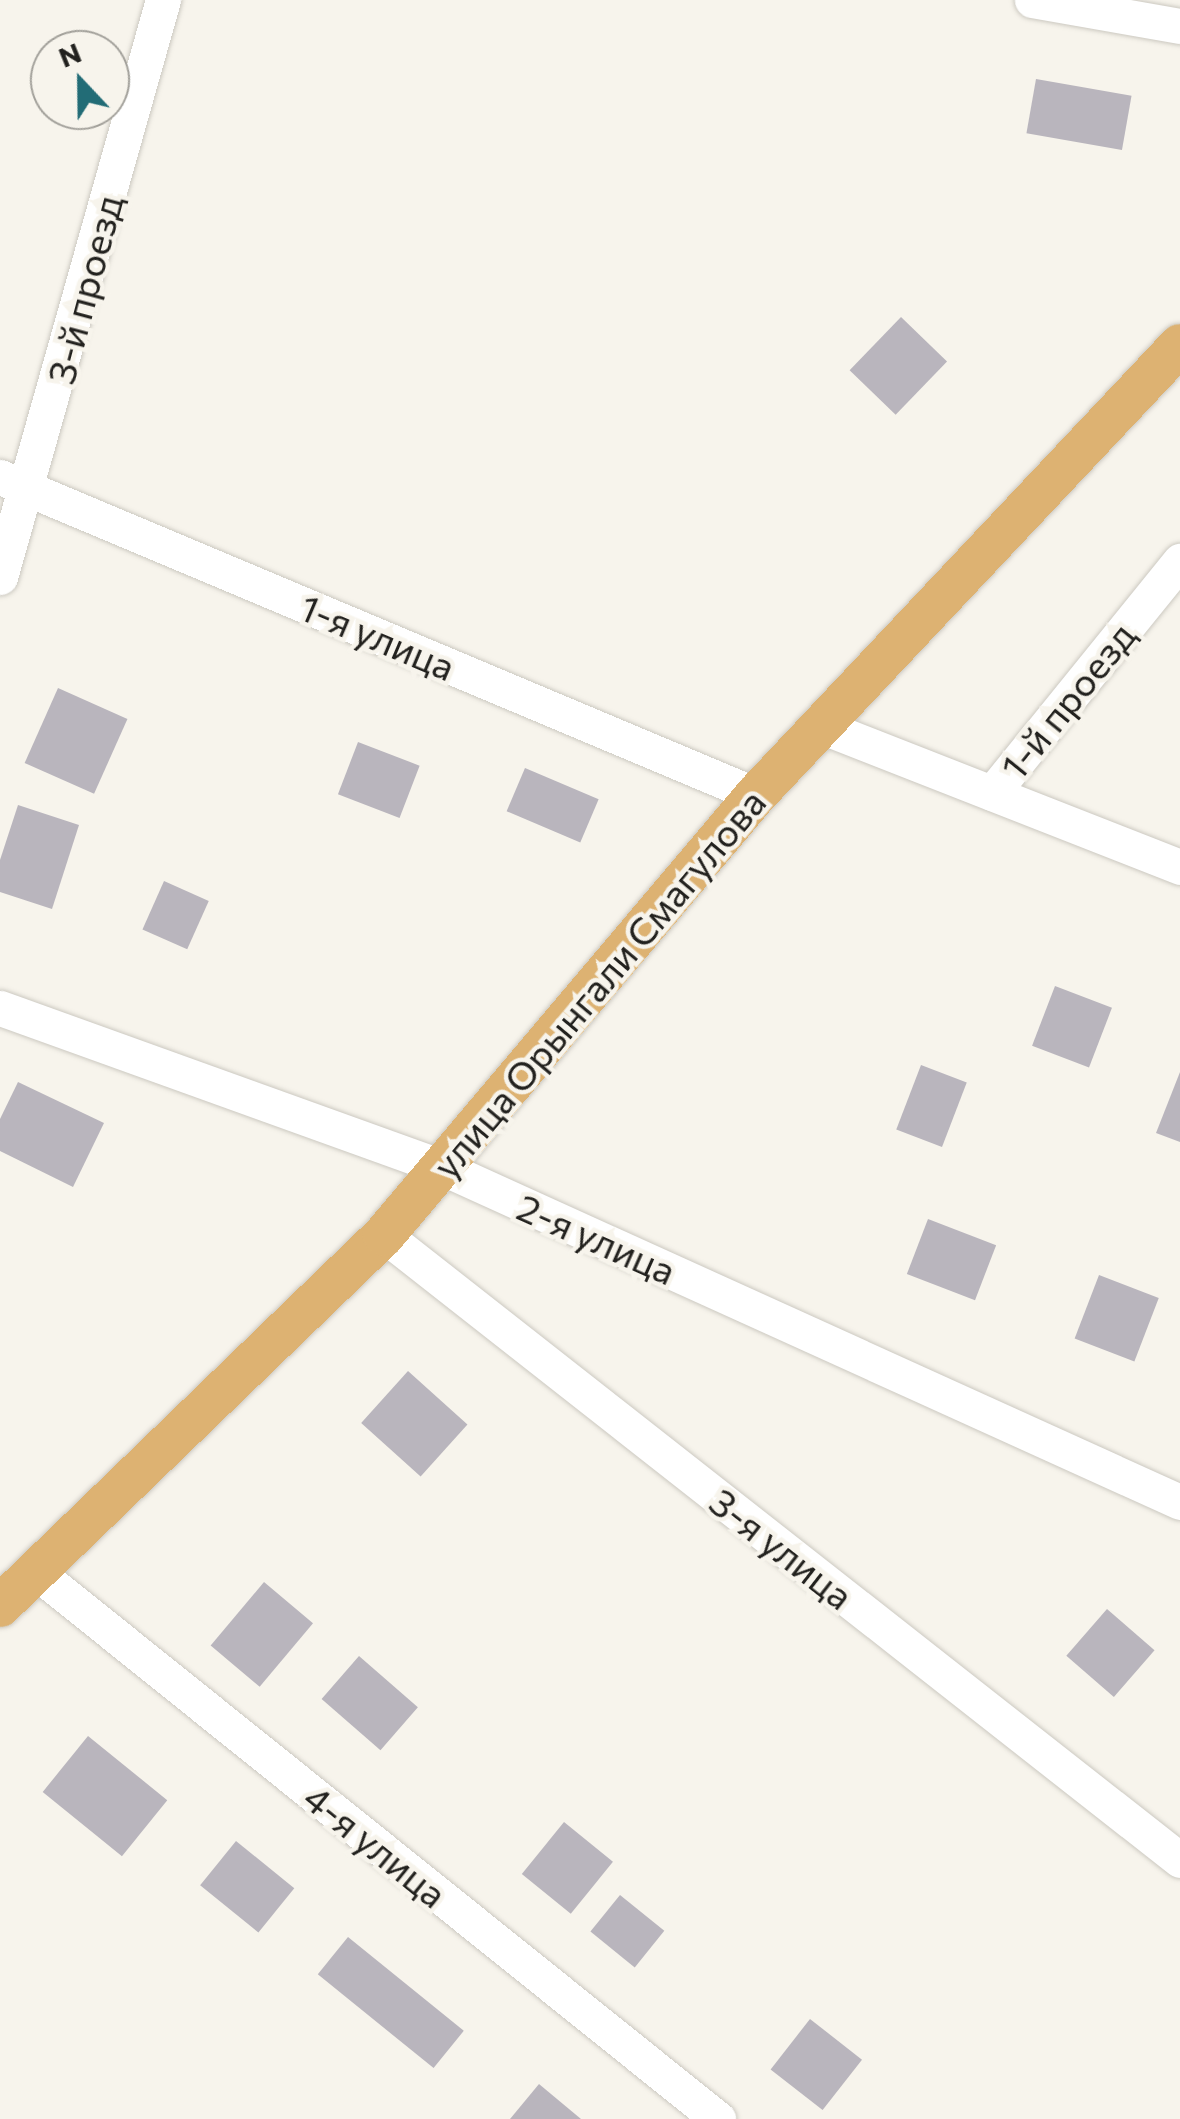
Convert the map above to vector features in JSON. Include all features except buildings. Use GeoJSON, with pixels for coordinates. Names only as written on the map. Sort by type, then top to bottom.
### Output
{"type":"FeatureCollection","features":[{"type":"Feature","properties":{"kind":"main road","name":"улица Орынгали Смагулова"},"geometry":{"type":"LineString","coordinates":[[0,1606],[384,1235],[818,725],[1180,345]]}},
{"type":"Feature","properties":{"kind":"street","name":"3-й проезд"},"geometry":{"type":"LineString","coordinates":[[0,578],[14,483],[163,0]]}},
{"type":"Feature","properties":{"kind":"street"},"geometry":{"type":"LineString","coordinates":[[1032,0],[1180,26]]}},
{"type":"Feature","properties":{"kind":"street","name":"1-я улица"},"geometry":{"type":"LineString","coordinates":[[14,483],[756,795]]}},
{"type":"Feature","properties":{"kind":"street","name":"1-й проезд"},"geometry":{"type":"LineString","coordinates":[[992,793],[1180,560]]}},
{"type":"Feature","properties":{"kind":"street"},"geometry":{"type":"LineString","coordinates":[[818,725],[1180,866]]}},
{"type":"Feature","properties":{"kind":"street","name":"2-я улица"},"geometry":{"type":"LineString","coordinates":[[0,1008],[441,1167],[1180,1502]]}},
{"type":"Feature","properties":{"kind":"street","name":"3-я улица"},"geometry":{"type":"LineString","coordinates":[[384,1235],[1180,1860]]}},
{"type":"Feature","properties":{"kind":"street","name":"4-я улица"},"geometry":{"type":"LineString","coordinates":[[35,1571],[718,2119]]}}]}
